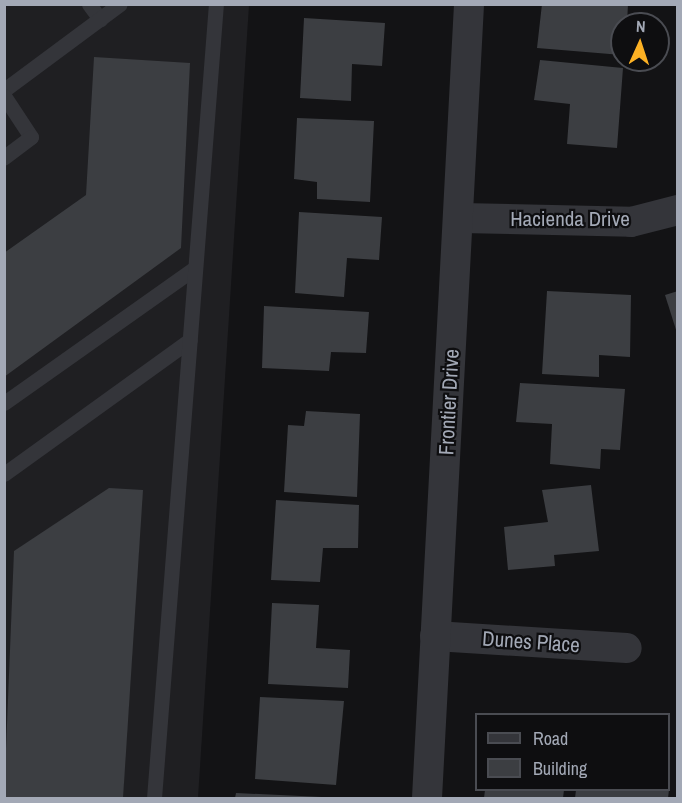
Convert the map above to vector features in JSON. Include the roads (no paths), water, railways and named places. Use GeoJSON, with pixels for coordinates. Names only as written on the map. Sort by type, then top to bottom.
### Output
{"type":"FeatureCollection","features":[{"type":"Feature","properties":{"kind":"street","name":"Frontier Drive"},"geometry":{"type":"LineString","coordinates":[[427,798],[461,218],[469,4]]}},
{"type":"Feature","properties":{"kind":"street","name":"Hacienda Drive"},"geometry":{"type":"LineString","coordinates":[[461,218],[631,222],[678,210]]}},
{"type":"Feature","properties":{"kind":"street","name":"Dunes Place"},"geometry":{"type":"LineString","coordinates":[[435,636],[627,648]]}},
{"type":"Feature","properties":{"kind":"lane"},"geometry":{"type":"LineString","coordinates":[[89,4],[100,19]]}},
{"type":"Feature","properties":{"kind":"lane"},"geometry":{"type":"LineString","coordinates":[[4,90],[120,4]]}},
{"type":"Feature","properties":{"kind":"lane"},"geometry":{"type":"LineString","coordinates":[[154,798],[216,4]]}},
{"type":"Feature","properties":{"kind":"lane"},"geometry":{"type":"LineString","coordinates":[[4,96],[32,137],[4,157]]}},
{"type":"Feature","properties":{"kind":"lane"},"geometry":{"type":"LineString","coordinates":[[4,403],[195,268]]}},
{"type":"Feature","properties":{"kind":"lane"},"geometry":{"type":"LineString","coordinates":[[4,474],[190,340]]}}]}
